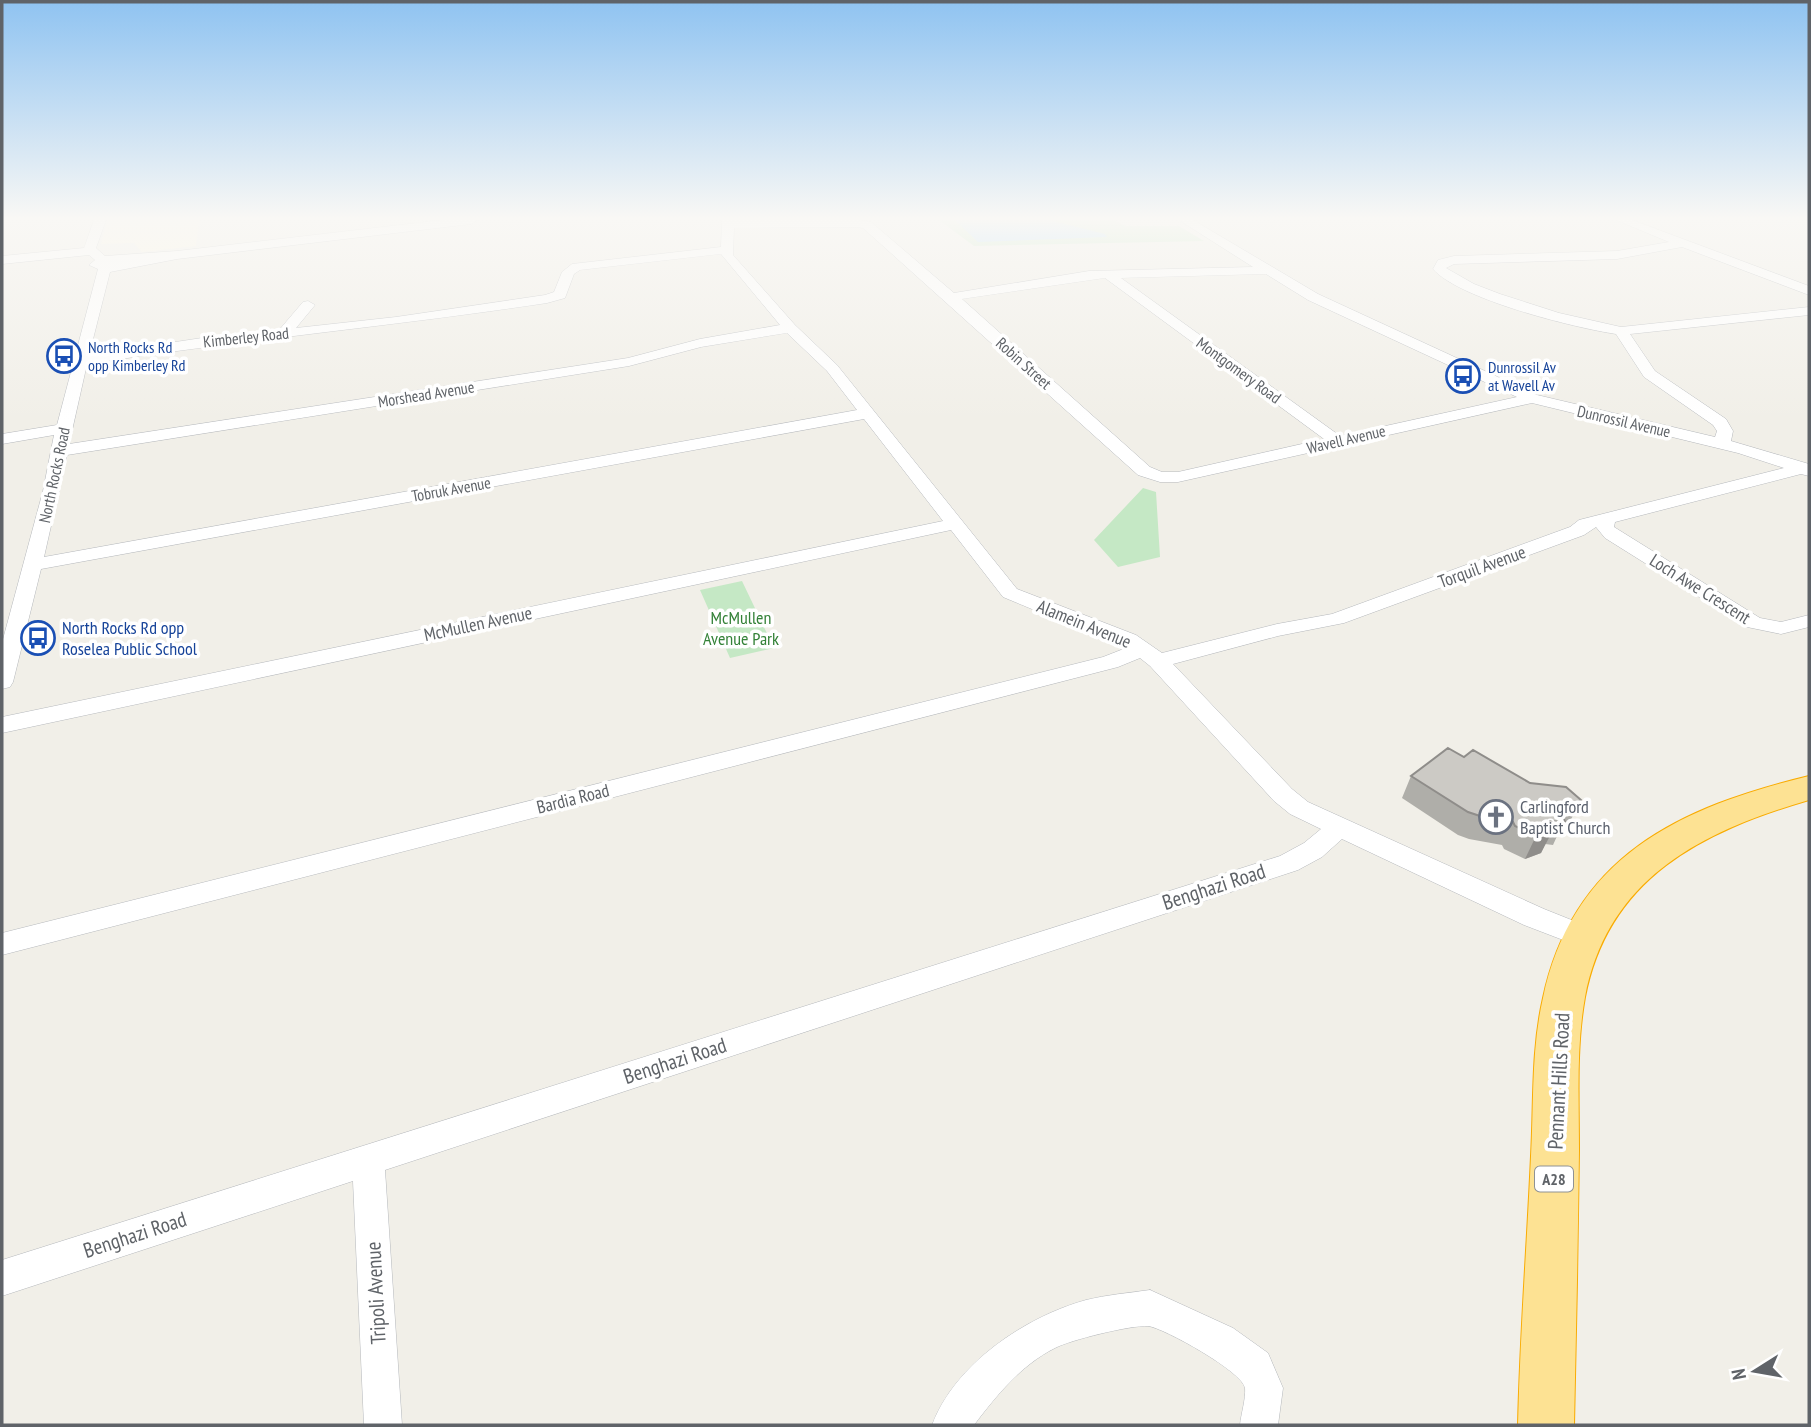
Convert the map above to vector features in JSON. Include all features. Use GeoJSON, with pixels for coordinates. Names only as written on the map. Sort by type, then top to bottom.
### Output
{"type":"FeatureCollection","features":[{"type":"Feature","properties":{"kind":"highway","name":"Pennant Hills Road"},"geometry":{"type":"LineString","coordinates":[[1546,1425],[1559,1043],[1569,978],[1584,937],[1596,914],[1636,865],[1660,847],[1683,832],[1724,812],[1809,788]]}},
{"type":"Feature","properties":{"kind":"street","name":"North Rocks Road"},"geometry":{"type":"LineString","coordinates":[[2,682],[33,565],[98,287]]}},
{"type":"Feature","properties":{"kind":"street","name":"Kimberley Road"},"geometry":{"type":"LineString","coordinates":[[80,361],[198,342],[403,320],[547,299],[560,295],[563,287]]}},
{"type":"Feature","properties":{"kind":"street","name":"Alamein Avenue"},"geometry":{"type":"LineString","coordinates":[[754,287],[790,328],[832,368],[1010,593],[1129,640],[1150,655],[1283,795],[1299,808],[1534,917],[1584,937]]}},
{"type":"Feature","properties":{"kind":"street","name":"Robin Street"},"geometry":{"type":"LineString","coordinates":[[939,287],[1144,471],[1160,478]]}},
{"type":"Feature","properties":{"kind":"street"},"geometry":{"type":"LineString","coordinates":[[951,297],[1022,287]]}},
{"type":"Feature","properties":{"kind":"street","name":"Montgomery Road"},"geometry":{"type":"LineString","coordinates":[[1124,287],[1337,441]]}},
{"type":"Feature","properties":{"kind":"street","name":"Dunrossil Avenue"},"geometry":{"type":"LineString","coordinates":[[1295,287],[1312,297],[1532,398],[1721,443],[1807,469]]}},
{"type":"Feature","properties":{"kind":"street"},"geometry":{"type":"LineString","coordinates":[[1474,287],[1579,324],[1621,331],[1809,311]]}},
{"type":"Feature","properties":{"kind":"street"},"geometry":{"type":"LineString","coordinates":[[284,333],[308,305]]}},
{"type":"Feature","properties":{"kind":"street","name":"Morshead Avenue"},"geometry":{"type":"LineString","coordinates":[[60,451],[629,362],[700,343],[790,328]]}},
{"type":"Feature","properties":{"kind":"street"},"geometry":{"type":"LineString","coordinates":[[1621,331],[1649,374],[1722,424],[1725,431],[1721,443]]}},
{"type":"Feature","properties":{"kind":"street","name":"Wavell Avenue"},"geometry":{"type":"LineString","coordinates":[[1160,478],[1178,477],[1532,398]]}},
{"type":"Feature","properties":{"kind":"street","name":"Tobruk Avenue"},"geometry":{"type":"LineString","coordinates":[[33,565],[869,413]]}},
{"type":"Feature","properties":{"kind":"street"},"geometry":{"type":"LineString","coordinates":[[2,439],[64,429]]}},
{"type":"Feature","properties":{"kind":"street","name":"Torquil Avenue"},"geometry":{"type":"LineString","coordinates":[[1150,655],[1337,619],[1525,551],[1596,522],[1807,469]]}},
{"type":"Feature","properties":{"kind":"street","name":"Loch Awe Crescent"},"geometry":{"type":"LineString","coordinates":[[1596,522],[1754,623],[1781,628],[1809,621]]}},
{"type":"Feature","properties":{"kind":"street","name":"McMullen Avenue"},"geometry":{"type":"LineString","coordinates":[[2,725],[955,524]]}},
{"type":"Feature","properties":{"kind":"street","name":"Bardia Road"},"geometry":{"type":"LineString","coordinates":[[2,944],[1110,662],[1150,655]]}},
{"type":"Feature","properties":{"kind":"street","name":"Benghazi Road"},"geometry":{"type":"LineString","coordinates":[[2,1278],[1289,863],[1313,850],[1339,827]]}},
{"type":"Feature","properties":{"kind":"street","name":"Tripoli Avenue"},"geometry":{"type":"LineString","coordinates":[[368,1160],[383,1425]]}},
{"type":"Feature","properties":{"kind":"street"},"geometry":{"type":"LineString","coordinates":[[951,1425],[989,1376],[1022,1347],[1043,1334],[1087,1318],[1150,1308],[1220,1340],[1255,1366],[1264,1388],[1259,1425]]}},
{"type":"Feature","properties":{"kind":"green space"},"geometry":{"type":"Polygon","coordinates":[[[1143,488],[1156,492],[1160,557],[1118,567],[1094,540],[1143,488]]]}},
{"type":"Feature","properties":{"kind":"green space","name":"McMullen Avenue Park"},"geometry":{"type":"Polygon","coordinates":[[[742,581],[774,648],[730,658],[700,590],[742,581]]]}},
{"type":"Feature","properties":{"kind":"building"},"geometry":{"type":"Polygon","coordinates":[[[1448,748],[1464,757],[1473,750],[1530,783],[1566,787],[1581,800],[1576,812],[1561,811],[1565,822],[1549,821],[1553,830],[1536,836],[1515,826],[1513,822],[1468,812],[1411,776],[1448,748]]]}},
{"type":"Feature","properties":{"kind":"place","name":"North Rocks Rd opp Kimberley Rd"},"geometry":{"type":"Point","coordinates":[64,356]}},
{"type":"Feature","properties":{"kind":"place","name":"Dunrossil Av at Wavell Av"},"geometry":{"type":"Point","coordinates":[1463,376]}},
{"type":"Feature","properties":{"kind":"place","name":"North Rocks Rd opp Roselea Public School"},"geometry":{"type":"Point","coordinates":[38,638]}},
{"type":"Feature","properties":{"kind":"place","name":"Carlingford Baptist Church"},"geometry":{"type":"Point","coordinates":[1496,817]}}]}
